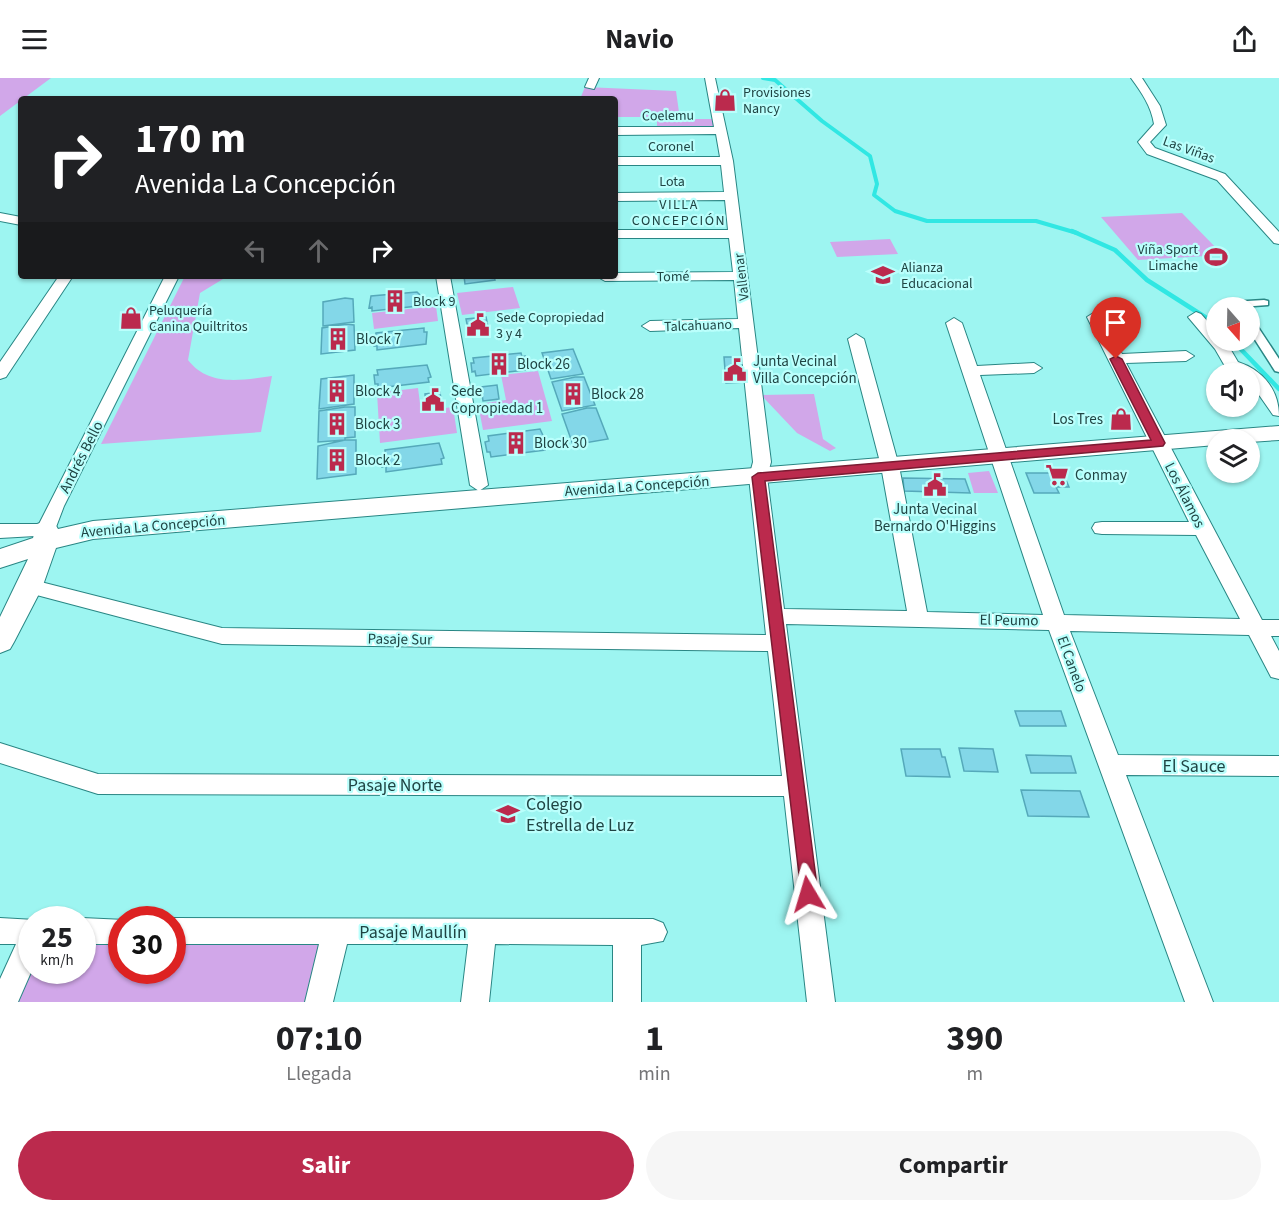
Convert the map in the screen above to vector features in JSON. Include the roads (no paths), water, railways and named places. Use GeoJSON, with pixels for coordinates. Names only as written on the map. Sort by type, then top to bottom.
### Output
{"type":"FeatureCollection","features":[{"type":"Feature","properties":{"kind":"street","name":"Vallenar"},"geometry":{"type":"LineString","coordinates":[[710,78],[727,161],[741,276],[775,616],[821,1002]]}},
{"type":"Feature","properties":{"kind":"street","name":"Las Viñas"},"geometry":{"type":"LineString","coordinates":[[1136,78],[1148,93],[1159,116],[1160,125],[1144,142],[1151,152],[1221,177],[1279,240]]}},
{"type":"Feature","properties":{"kind":"street","name":"Coelemu"},"geometry":{"type":"LineString","coordinates":[[618,131],[721,130]]}},
{"type":"Feature","properties":{"kind":"street","name":"Coronel"},"geometry":{"type":"LineString","coordinates":[[618,161],[727,161]]}},
{"type":"Feature","properties":{"kind":"street","name":"Lota"},"geometry":{"type":"LineString","coordinates":[[618,197],[730,196]]}},
{"type":"Feature","properties":{"kind":"street"},"geometry":{"type":"LineString","coordinates":[[1,218],[18,220]]}},
{"type":"Feature","properties":{"kind":"street"},"geometry":{"type":"LineString","coordinates":[[618,234],[735,234]]}},
{"type":"Feature","properties":{"kind":"street","name":"Tomé"},"geometry":{"type":"LineString","coordinates":[[618,277],[741,276]]}},
{"type":"Feature","properties":{"kind":"street"},"geometry":{"type":"LineString","coordinates":[[0,374],[64,279]]}},
{"type":"Feature","properties":{"kind":"street","name":"Andrés Bello"},"geometry":{"type":"LineString","coordinates":[[0,642],[29,586],[55,506],[170,279]]}},
{"type":"Feature","properties":{"kind":"street"},"geometry":{"type":"LineString","coordinates":[[443,279],[479,484]]}},
{"type":"Feature","properties":{"kind":"street"},"geometry":{"type":"LineString","coordinates":[[1260,303],[1264,303]]}},
{"type":"Feature","properties":{"kind":"street","name":"Los Álamos"},"geometry":{"type":"LineString","coordinates":[[1095,317],[1202,529],[1279,671]]}},
{"type":"Feature","properties":{"kind":"street"},"geometry":{"type":"LineString","coordinates":[[1196,317],[1222,347],[1232,365],[1250,371],[1279,411]]}},
{"type":"Feature","properties":{"kind":"street","name":"Talcahuano"},"geometry":{"type":"LineString","coordinates":[[650,326],[746,323]]}},
{"type":"Feature","properties":{"kind":"street","name":"El Canelo"},"geometry":{"type":"LineString","coordinates":[[954,323],[1056,621],[1198,1002]]}},
{"type":"Feature","properties":{"kind":"street"},"geometry":{"type":"LineString","coordinates":[[1260,336],[1274,353],[1279,368]]}},
{"type":"Feature","properties":{"kind":"street"},"geometry":{"type":"LineString","coordinates":[[856,339],[888,459],[918,617]]}},
{"type":"Feature","properties":{"kind":"street"},"geometry":{"type":"LineString","coordinates":[[1116,359],[1185,356]]}},
{"type":"Feature","properties":{"kind":"street"},"geometry":{"type":"LineString","coordinates":[[970,371],[1034,368]]}},
{"type":"Feature","properties":{"kind":"street","name":"Avenida La Concepción"},"geometry":{"type":"LineString","coordinates":[[0,559],[46,536],[93,530],[1155,436],[1279,419]]}},
{"type":"Feature","properties":{"kind":"street","name":"Avenida La Concepción"},"geometry":{"type":"LineString","coordinates":[[1155,436],[1279,433]]}},
{"type":"Feature","properties":{"kind":"street","name":"Avenida La Concepción"},"geometry":{"type":"LineString","coordinates":[[0,547],[124,514],[479,484],[760,470]]}},
{"type":"Feature","properties":{"kind":"street"},"geometry":{"type":"LineString","coordinates":[[1102,528],[1202,529]]}},
{"type":"Feature","properties":{"kind":"street"},"geometry":{"type":"LineString","coordinates":[[0,531],[46,536]]}},
{"type":"Feature","properties":{"kind":"street","name":"Pasaje Sur"},"geometry":{"type":"LineString","coordinates":[[29,586],[222,636],[778,643]]}},
{"type":"Feature","properties":{"kind":"street","name":"El Peumo"},"geometry":{"type":"LineString","coordinates":[[775,616],[918,617],[1279,628]]}},
{"type":"Feature","properties":{"kind":"street","name":"Pasaje Norte"},"geometry":{"type":"LineString","coordinates":[[0,753],[98,784],[796,786]]}},
{"type":"Feature","properties":{"kind":"street","name":"El Sauce"},"geometry":{"type":"LineString","coordinates":[[1108,765],[1279,766]]}},
{"type":"Feature","properties":{"kind":"street"},"geometry":{"type":"LineString","coordinates":[[0,931],[18,931]]}},
{"type":"Feature","properties":{"kind":"street","name":"Pasaje Maullín"},"geometry":{"type":"LineString","coordinates":[[186,931],[640,932],[627,1002]]}},
{"type":"Feature","properties":{"kind":"street"},"geometry":{"type":"LineString","coordinates":[[319,1002],[336,932]]}},
{"type":"Feature","properties":{"kind":"street"},"geometry":{"type":"LineString","coordinates":[[475,1002],[483,932]]}},
{"type":"Feature","properties":{"kind":"street"},"geometry":{"type":"LineString","coordinates":[[4,1002],[18,970]]}},
{"type":"Feature","properties":{"kind":"waterway"},"geometry":{"type":"LineString","coordinates":[[763,78],[775,80],[822,121],[870,156],[877,184],[874,195],[895,211],[927,221],[1036,221],[1076,233]]}},
{"type":"Feature","properties":{"kind":"waterway"},"geometry":{"type":"LineString","coordinates":[[1076,233],[1115,250],[1147,280],[1206,318]]}},
{"type":"Feature","properties":{"kind":"waterway"},"geometry":{"type":"LineString","coordinates":[[1243,351],[1279,389]]}},
{"type":"Feature","properties":{"kind":"place","name":"Provisiones Nancy"},"geometry":{"type":"Point","coordinates":[725,100]}},
{"type":"Feature","properties":{"kind":"place","name":"Viña Sport Limache"},"geometry":{"type":"Point","coordinates":[1216,257]}},
{"type":"Feature","properties":{"kind":"place","name":"Alianza Educacional"},"geometry":{"type":"Point","coordinates":[883,275]}},
{"type":"Feature","properties":{"kind":"place","name":"Block 9"},"geometry":{"type":"Point","coordinates":[395,301]}},
{"type":"Feature","properties":{"kind":"place","name":"Peluquería Canina Quiltritos"},"geometry":{"type":"Point","coordinates":[131,318]}},
{"type":"Feature","properties":{"kind":"place","name":"Sede Copropiedad 3 y 4"},"geometry":{"type":"Point","coordinates":[478,325]}},
{"type":"Feature","properties":{"kind":"place","name":"Block 7"},"geometry":{"type":"Point","coordinates":[338,339]}},
{"type":"Feature","properties":{"kind":"place","name":"Block 26"},"geometry":{"type":"Point","coordinates":[499,364]}},
{"type":"Feature","properties":{"kind":"place","name":"Junta Vecinal Villa Concepción"},"geometry":{"type":"Point","coordinates":[735,370]}},
{"type":"Feature","properties":{"kind":"place","name":"Block 4"},"geometry":{"type":"Point","coordinates":[337,391]}},
{"type":"Feature","properties":{"kind":"place","name":"Block 28"},"geometry":{"type":"Point","coordinates":[573,394]}},
{"type":"Feature","properties":{"kind":"place","name":"Sede Copropiedad 1"},"geometry":{"type":"Point","coordinates":[433,400]}},
{"type":"Feature","properties":{"kind":"place","name":"Los Tres"},"geometry":{"type":"Point","coordinates":[1121,419]}},
{"type":"Feature","properties":{"kind":"place","name":"Block 3"},"geometry":{"type":"Point","coordinates":[337,424]}},
{"type":"Feature","properties":{"kind":"place","name":"Block 30"},"geometry":{"type":"Point","coordinates":[516,443]}},
{"type":"Feature","properties":{"kind":"place","name":"Block 2"},"geometry":{"type":"Point","coordinates":[337,460]}},
{"type":"Feature","properties":{"kind":"place","name":"Conmay"},"geometry":{"type":"Point","coordinates":[1057,475]}},
{"type":"Feature","properties":{"kind":"place","name":"Junta Vecinal Bernardo O'Higgins"},"geometry":{"type":"Point","coordinates":[935,485]}},
{"type":"Feature","properties":{"kind":"place","name":"Colegio Estrella de Luz"},"geometry":{"type":"Point","coordinates":[508,814]}},
{"type":"Feature","properties":{"kind":"district","name":"VILLA CONCEPCIÓN"},"geometry":{"type":"Point","coordinates":[679,212]}}]}
